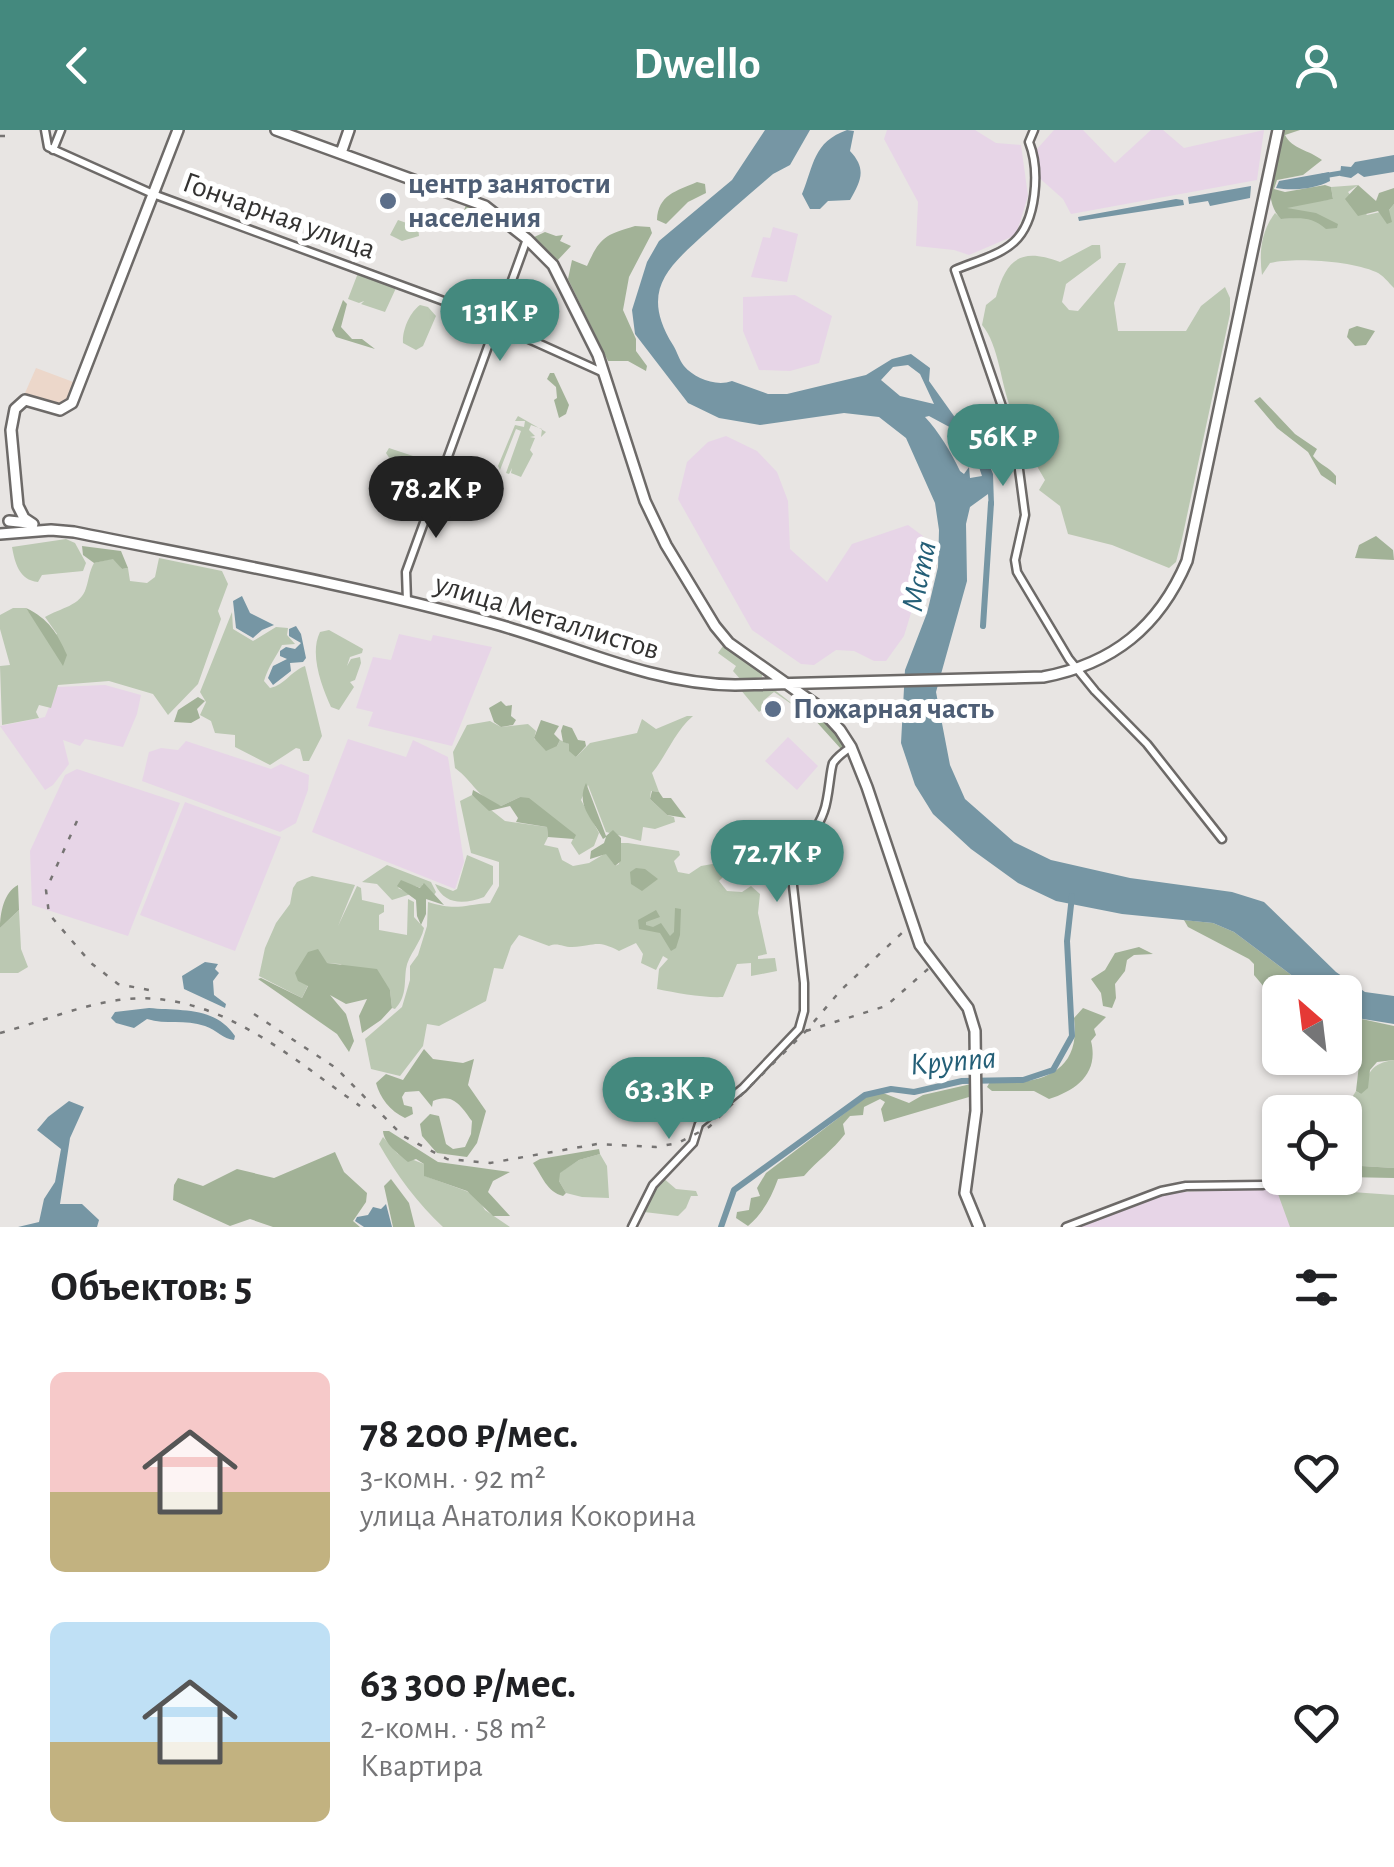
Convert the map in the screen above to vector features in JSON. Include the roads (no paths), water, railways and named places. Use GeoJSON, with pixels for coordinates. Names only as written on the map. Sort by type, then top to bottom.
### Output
{"type":"FeatureCollection","features":[{"type":"Feature","properties":{"kind":"main road"},"geometry":{"type":"LineString","coordinates":[[34,524],[20,514],[11,423],[18,405],[32,400],[58,410],[72,403],[178,130]]}},
{"type":"Feature","properties":{"kind":"main road"},"geometry":{"type":"LineString","coordinates":[[276,130],[485,206],[554,265],[605,373],[645,501],[673,558],[730,643],[818,706],[851,746],[920,945],[972,1018],[976,1118],[965,1186],[967,1204],[978,1227]]}},
{"type":"Feature","properties":{"kind":"main road"},"geometry":{"type":"LineString","coordinates":[[341,153],[349,130]]}},
{"type":"Feature","properties":{"kind":"main road"},"geometry":{"type":"LineString","coordinates":[[1079,670],[1116,650],[1158,612],[1176,588],[1187,562],[1278,130]]}},
{"type":"Feature","properties":{"kind":"main road"},"geometry":{"type":"LineString","coordinates":[[18,499],[7,526],[34,524],[60,530]]}},
{"type":"Feature","properties":{"kind":"main road","name":"улица Металлистов"},"geometry":{"type":"LineString","coordinates":[[7,526],[60,530],[407,602],[494,623],[649,675],[711,684],[1043,677],[1079,670]]}},
{"type":"Feature","properties":{"kind":"main road"},"geometry":{"type":"LineString","coordinates":[[818,706],[814,694],[816,686],[823,682]]}},
{"type":"Feature","properties":{"kind":"street"},"geometry":{"type":"LineString","coordinates":[[44,130],[50,148]]}},
{"type":"Feature","properties":{"kind":"street"},"geometry":{"type":"LineString","coordinates":[[50,148],[61,130]]}},
{"type":"Feature","properties":{"kind":"street"},"geometry":{"type":"LineString","coordinates":[[1034,130],[1029,142],[1035,158],[1035,182],[1029,215],[1018,239],[955,270],[1016,447],[1025,514],[1015,560],[1017,572],[1079,670],[1147,744],[1222,839]]}},
{"type":"Feature","properties":{"kind":"street","name":"Гончарная улица"},"geometry":{"type":"LineString","coordinates":[[50,148],[153,194],[413,288],[605,373]]}},
{"type":"Feature","properties":{"kind":"street"},"geometry":{"type":"LineString","coordinates":[[407,602],[406,572],[527,238]]}},
{"type":"Feature","properties":{"kind":"street"},"geometry":{"type":"LineString","coordinates":[[632,1227],[653,1184],[693,1142],[699,1124],[743,1088],[791,1040],[803,1019],[804,984],[792,878],[794,865],[823,815],[831,791],[830,769],[851,746]]}},
{"type":"Feature","properties":{"kind":"street"},"geometry":{"type":"LineString","coordinates":[[1066,1227],[1161,1190],[1262,1185]]}},
{"type":"Feature","properties":{"kind":"water","name":"Мста"},"geometry":{"type":"Polygon","coordinates":[[[765,130],[810,130],[790,165],[773,174],[694,243],[663,281],[659,309],[663,326],[684,366],[706,380],[732,381],[768,394],[787,394],[866,375],[892,359],[911,354],[930,368],[929,381],[954,416],[975,430],[993,474],[994,505],[989,509],[988,494],[970,507],[966,524],[967,581],[936,692],[950,765],[965,799],[1014,842],[1051,860],[1130,878],[1232,892],[1264,902],[1340,975],[1291,975],[1234,932],[1213,923],[1122,914],[1056,901],[1018,883],[971,849],[933,814],[915,785],[901,743],[905,670],[927,613],[938,567],[939,530],[935,503],[906,438],[879,417],[844,413],[760,425],[719,418],[688,403],[635,334],[632,310],[647,262],[659,241],[732,180],[765,130]],[[908,365],[893,367],[881,380],[900,396],[934,404],[920,374],[908,365]],[[925,417],[960,471],[964,474],[969,467],[970,478],[982,476],[974,452],[970,453],[955,430],[925,417]]]}},
{"type":"Feature","properties":{"kind":"water"},"geometry":{"type":"Polygon","coordinates":[[[847,130],[854,131],[850,151],[860,169],[857,187],[850,200],[828,201],[820,209],[810,209],[802,194],[816,156],[827,141],[847,130]]]}},
{"type":"Feature","properties":{"kind":"water"},"geometry":{"type":"Polygon","coordinates":[[[1394,155],[1394,172],[1340,176],[1341,166],[1351,167],[1355,162],[1394,155]]]}},
{"type":"Feature","properties":{"kind":"water"},"geometry":{"type":"Polygon","coordinates":[[[1329,172],[1330,181],[1318,186],[1276,188],[1279,181],[1329,172]]]}},
{"type":"Feature","properties":{"kind":"water"},"geometry":{"type":"Polygon","coordinates":[[[1251,186],[1250,198],[1210,206],[1208,201],[1189,204],[1188,197],[1251,186]]]}},
{"type":"Feature","properties":{"kind":"water"},"geometry":{"type":"Polygon","coordinates":[[[1183,200],[1184,205],[1079,221],[1078,217],[1183,200]]]}},
{"type":"Feature","properties":{"kind":"water"},"geometry":{"type":"Polygon","coordinates":[[[242,596],[250,613],[274,625],[253,638],[236,628],[233,601],[242,596]]]}},
{"type":"Feature","properties":{"kind":"water"},"geometry":{"type":"Polygon","coordinates":[[[296,626],[306,658],[290,663],[291,671],[273,685],[268,678],[273,666],[287,659],[280,656],[280,651],[286,647],[295,649],[301,643],[289,636],[289,629],[296,626]]]}},
{"type":"Feature","properties":{"kind":"water"},"geometry":{"type":"Polygon","coordinates":[[[205,962],[218,964],[214,995],[226,1004],[225,1008],[184,989],[182,976],[205,962]]]}},
{"type":"Feature","properties":{"kind":"water","name":"Мста"},"geometry":{"type":"Polygon","coordinates":[[[1362,990],[1394,996],[1394,1024],[1362,1019],[1362,990]]]}},
{"type":"Feature","properties":{"kind":"water"},"geometry":{"type":"Polygon","coordinates":[[[149,1008],[207,1015],[227,1026],[234,1040],[198,1024],[147,1019],[134,1028],[111,1018],[115,1012],[149,1008]]]}},
{"type":"Feature","properties":{"kind":"water"},"geometry":{"type":"Polygon","coordinates":[[[69,1101],[84,1107],[70,1138],[60,1204],[82,1204],[99,1220],[97,1227],[18,1227],[39,1222],[44,1199],[55,1182],[61,1149],[37,1130],[69,1101]]]}},
{"type":"Feature","properties":{"kind":"water"},"geometry":{"type":"Polygon","coordinates":[[[386,1204],[392,1227],[364,1227],[355,1221],[368,1215],[373,1207],[381,1209],[386,1204]]]}},
{"type":"Feature","properties":{"kind":"waterway"},"geometry":{"type":"LineString","coordinates":[[1323,176],[1347,172]]}},
{"type":"Feature","properties":{"kind":"waterway"},"geometry":{"type":"LineString","coordinates":[[983,626],[991,503]]}},
{"type":"Feature","properties":{"kind":"waterway","name":"Круппа"},"geometry":{"type":"LineString","coordinates":[[721,1227],[734,1190],[865,1095],[891,1089],[914,1092],[962,1081],[1023,1080],[1053,1070],[1072,1036],[1067,941],[1072,896]]}},
{"type":"Feature","properties":{"kind":"railway"},"geometry":{"type":"LineString","coordinates":[[0,136],[5,136]]}},
{"type":"Feature","properties":{"kind":"railway"},"geometry":{"type":"LineString","coordinates":[[77,821],[46,890],[49,914],[91,963],[118,984],[149,990]]}},
{"type":"Feature","properties":{"kind":"railway"},"geometry":{"type":"LineString","coordinates":[[254,1014],[336,1068],[403,1136],[447,1159],[490,1163],[597,1144],[656,1147],[678,1143],[709,1127],[806,1031],[841,990],[903,932]]}},
{"type":"Feature","properties":{"kind":"railway"},"geometry":{"type":"LineString","coordinates":[[806,1031],[886,1006],[928,969]]}},
{"type":"Feature","properties":{"kind":"railway"},"geometry":{"type":"LineString","coordinates":[[0,1033],[111,1001],[160,999],[192,1005],[251,1031],[360,1106]]}},
{"type":"Feature","properties":{"kind":"place","name":"центр занятости населения"},"geometry":{"type":"Point","coordinates":[388,201]}},
{"type":"Feature","properties":{"kind":"place","name":"Пожарная часть"},"geometry":{"type":"Point","coordinates":[773,709]}}]}
